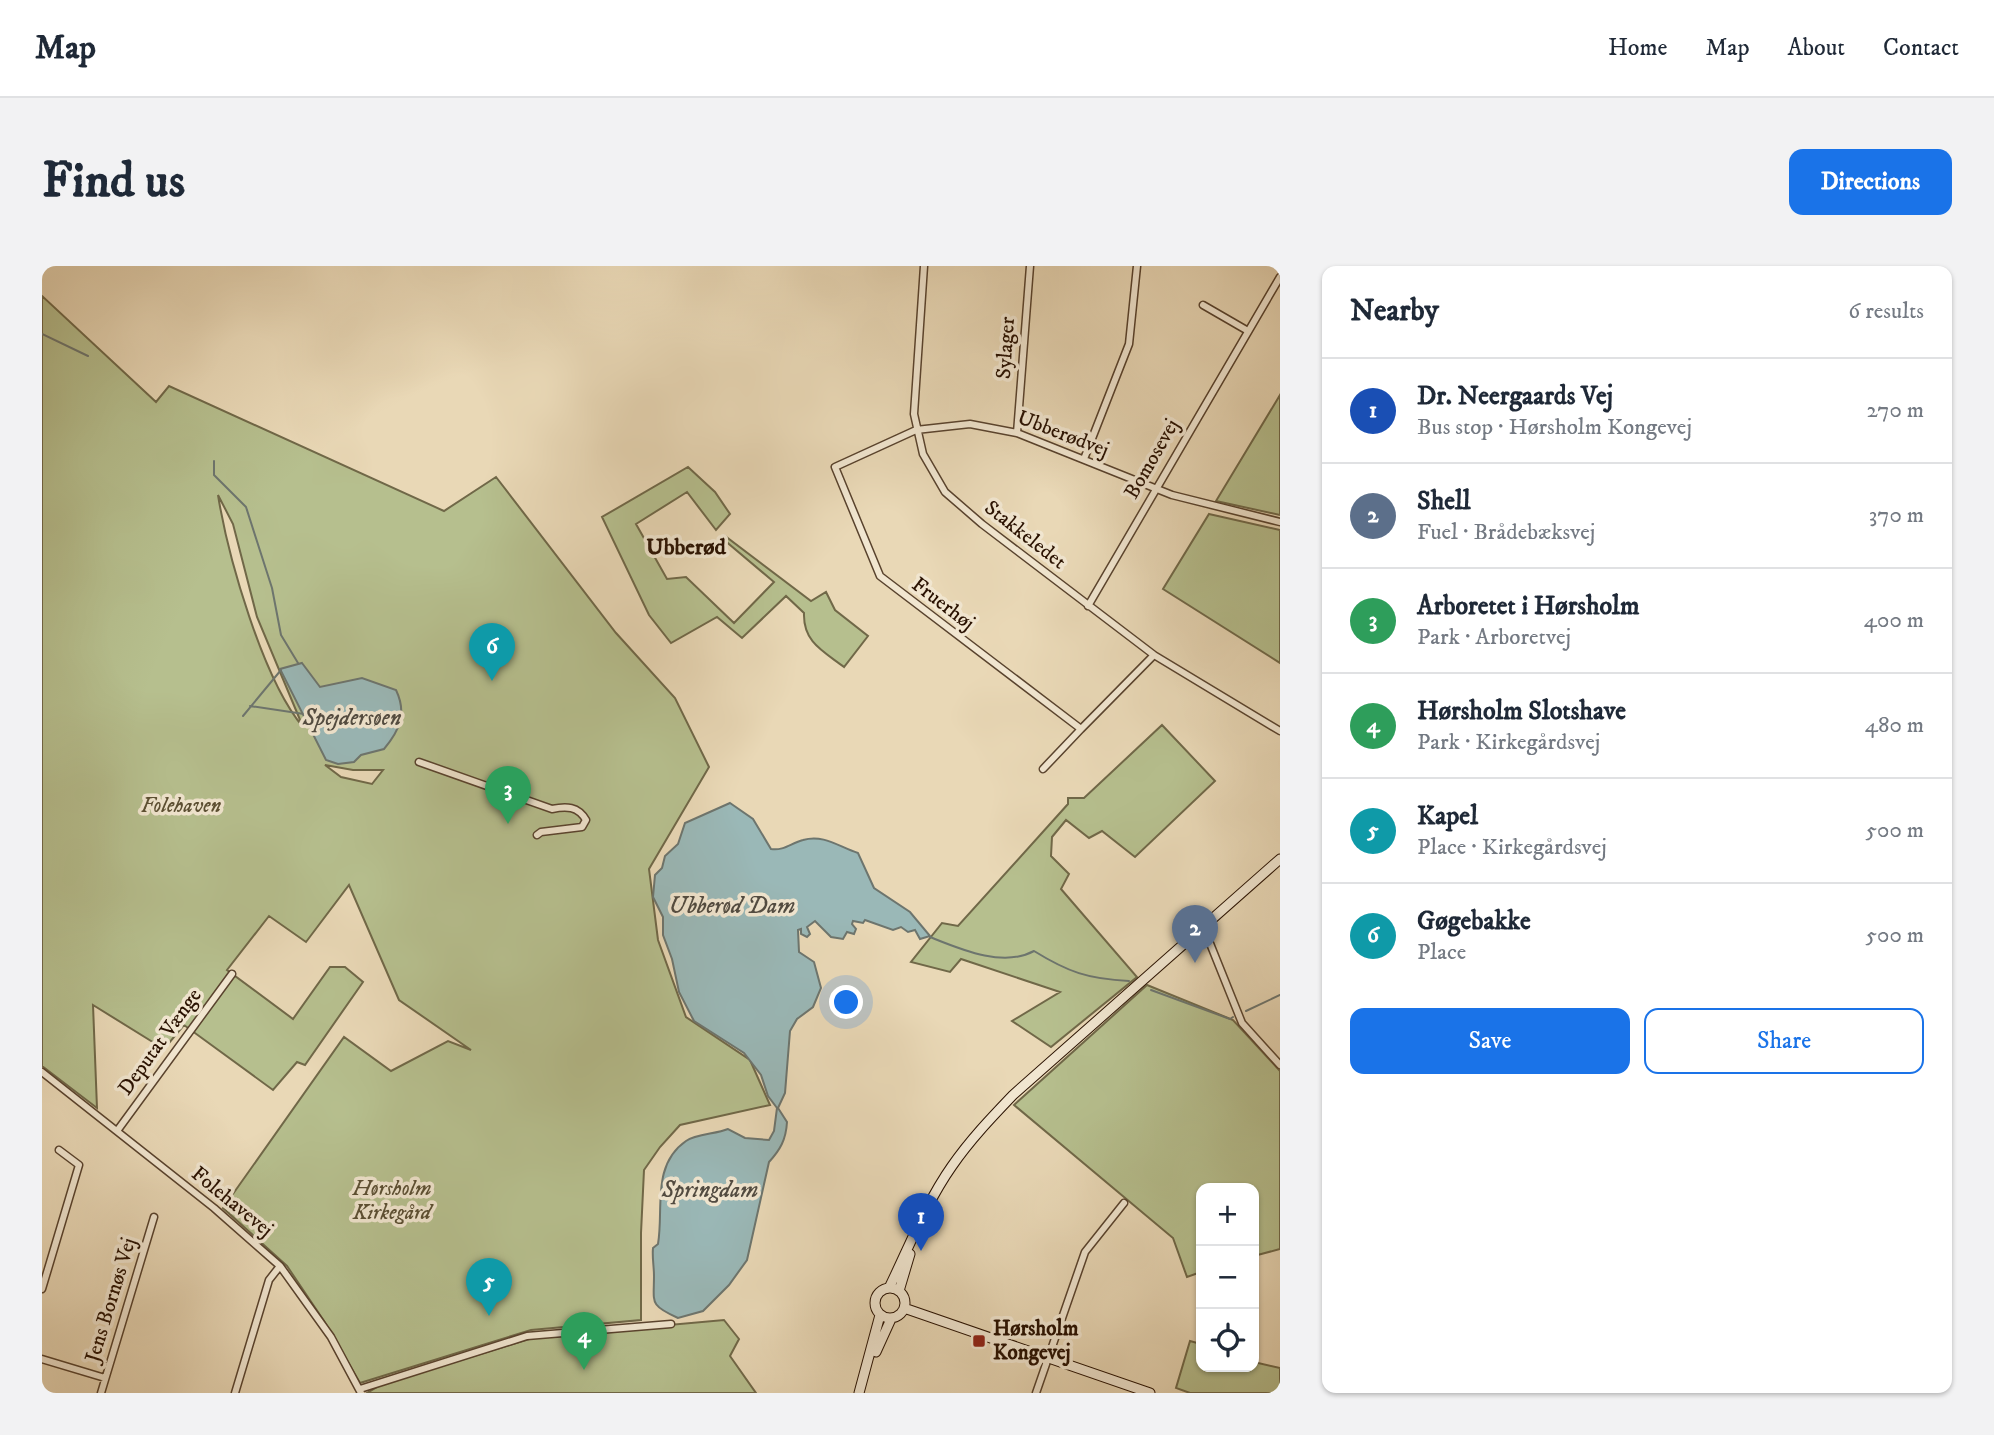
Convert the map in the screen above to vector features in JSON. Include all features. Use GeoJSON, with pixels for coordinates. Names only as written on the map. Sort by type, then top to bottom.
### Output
{"type":"FeatureCollection","features":[{"type":"Feature","properties":{"kind":"main road"},"geometry":{"type":"LineString","coordinates":[[894,1289],[919,1226],[950,1168],[974,1136],[1013,1095],[1280,859]]}},
{"type":"Feature","properties":{"kind":"main road"},"geometry":{"type":"LineString","coordinates":[[859,1393],[891,1318],[904,1308],[905,1301],[894,1289]]}},
{"type":"Feature","properties":{"kind":"main road"},"geometry":{"type":"LineString","coordinates":[[891,1318],[880,1315],[876,1310],[875,1298],[881,1291],[894,1289]]}},
{"type":"Feature","properties":{"kind":"main road"},"geometry":{"type":"LineString","coordinates":[[904,1308],[1150,1393]]}},
{"type":"Feature","properties":{"kind":"main road"},"geometry":{"type":"LineString","coordinates":[[870,1363],[880,1315]]}},
{"type":"Feature","properties":{"kind":"street","name":"Stakkeledet"},"geometry":{"type":"LineString","coordinates":[[925,266],[914,396],[916,430],[923,454],[934,475],[958,506],[1154,655],[1280,731]]}},
{"type":"Feature","properties":{"kind":"street","name":"Sylager"},"geometry":{"type":"LineString","coordinates":[[1017,433],[1030,266]]}},
{"type":"Feature","properties":{"kind":"street"},"geometry":{"type":"LineString","coordinates":[[1084,459],[1129,344],[1137,266]]}},
{"type":"Feature","properties":{"kind":"street","name":"Bomosevej"},"geometry":{"type":"LineString","coordinates":[[1088,606],[1280,277]]}},
{"type":"Feature","properties":{"kind":"street"},"geometry":{"type":"LineString","coordinates":[[1203,305],[1248,331]]}},
{"type":"Feature","properties":{"kind":"street","name":"Ubberødvej"},"geometry":{"type":"LineString","coordinates":[[835,467],[916,430],[970,424],[1017,433],[1154,489],[1280,522]]}},
{"type":"Feature","properties":{"kind":"street","name":"Fruerhøj"},"geometry":{"type":"LineString","coordinates":[[835,467],[880,576],[1081,729]]}},
{"type":"Feature","properties":{"kind":"street"},"geometry":{"type":"LineString","coordinates":[[1043,769],[1154,655]]}},
{"type":"Feature","properties":{"kind":"street"},"geometry":{"type":"LineString","coordinates":[[419,762],[552,809],[567,806],[582,814],[586,820],[582,827],[541,832],[537,835]]}},
{"type":"Feature","properties":{"kind":"street"},"geometry":{"type":"LineString","coordinates":[[1203,926],[1242,1023],[1280,1065]]}},
{"type":"Feature","properties":{"kind":"street","name":"Deputat Vænge"},"geometry":{"type":"LineString","coordinates":[[117,1132],[232,974]]}},
{"type":"Feature","properties":{"kind":"street","name":"Folehavevej"},"geometry":{"type":"LineString","coordinates":[[42,1072],[71,1090],[117,1132],[214,1208],[280,1266],[331,1338],[360,1391]]}},
{"type":"Feature","properties":{"kind":"street"},"geometry":{"type":"LineString","coordinates":[[42,1289],[79,1165],[59,1150]]}},
{"type":"Feature","properties":{"kind":"street"},"geometry":{"type":"LineString","coordinates":[[1036,1393],[1085,1252],[1124,1203]]}},
{"type":"Feature","properties":{"kind":"street","name":"Jens Bornøs Vej"},"geometry":{"type":"LineString","coordinates":[[101,1393],[153,1217]]}},
{"type":"Feature","properties":{"kind":"street"},"geometry":{"type":"LineString","coordinates":[[235,1393],[269,1280],[280,1266]]}},
{"type":"Feature","properties":{"kind":"street"},"geometry":{"type":"LineString","coordinates":[[360,1391],[527,1336],[671,1324]]}},
{"type":"Feature","properties":{"kind":"street"},"geometry":{"type":"LineString","coordinates":[[42,1359],[105,1378]]}},
{"type":"Feature","properties":{"kind":"green space"},"geometry":{"type":"Polygon","coordinates":[[[42,296],[156,402],[169,386],[444,511],[496,477],[616,633],[675,698],[709,767],[649,869],[658,940],[686,1017],[750,1060],[770,1105],[680,1125],[644,1170],[641,1320],[531,1330],[360,1383],[324,1321],[287,1266],[223,1208],[344,1037],[391,1071],[448,1041],[471,1050],[399,1000],[349,885],[306,942],[269,916],[227,970],[293,1019],[330,967],[345,967],[363,982],[305,1065],[297,1062],[273,1090],[184,1025],[164,1049],[93,1005],[97,1108],[42,1066],[42,296]],[[218,495],[230,551],[249,617],[274,680],[303,727],[257,617],[233,524],[218,495]],[[325,765],[341,777],[372,784],[383,770],[353,770],[325,765]]]}},
{"type":"Feature","properties":{"kind":"green space"},"geometry":{"type":"Polygon","coordinates":[[[1280,395],[1280,515],[1216,501],[1280,395]]]}},
{"type":"Feature","properties":{"kind":"green space"},"geometry":{"type":"Polygon","coordinates":[[[688,467],[715,492],[730,514],[716,530],[687,492],[636,524],[667,579],[686,577],[734,623],[774,582],[723,539],[725,536],[811,601],[826,592],[835,610],[868,636],[844,667],[811,639],[804,613],[786,596],[742,638],[717,617],[671,643],[649,615],[602,517],[688,467]]]}},
{"type":"Feature","properties":{"kind":"green space"},"geometry":{"type":"Polygon","coordinates":[[[1209,514],[1280,530],[1280,663],[1163,589],[1209,514]]]}},
{"type":"Feature","properties":{"kind":"green space"},"geometry":{"type":"Polygon","coordinates":[[[1162,725],[1215,781],[1135,857],[1102,831],[1089,838],[1066,820],[1052,837],[1051,856],[1069,874],[1061,889],[1137,977],[1051,1047],[1012,1021],[1060,992],[961,959],[950,972],[911,962],[942,923],[958,926],[1068,804],[1068,798],[1084,798],[1162,725]]]}},
{"type":"Feature","properties":{"kind":"green space"},"geometry":{"type":"Polygon","coordinates":[[[1147,985],[1233,1020],[1280,1071],[1280,1249],[1259,1255],[1259,1183],[1196,1183],[1196,1274],[1187,1277],[1173,1238],[1014,1105],[1147,985]]]}},
{"type":"Feature","properties":{"kind":"green space"},"geometry":{"type":"Polygon","coordinates":[[[724,1320],[739,1339],[730,1356],[756,1393],[367,1393],[382,1384],[536,1337],[724,1320]]]}},
{"type":"Feature","properties":{"kind":"green space"},"geometry":{"type":"Polygon","coordinates":[[[1190,1341],[1196,1343],[1196,1372],[1259,1372],[1259,1363],[1280,1368],[1280,1393],[1190,1393],[1176,1388],[1190,1341]]]}},
{"type":"Feature","properties":{"kind":"water","name":"Spejdersøen"},"geometry":{"type":"Polygon","coordinates":[[[302,663],[320,687],[362,678],[396,690],[401,706],[400,721],[384,749],[361,755],[354,762],[338,764],[326,760],[280,669],[302,663]]]}},
{"type":"Feature","properties":{"kind":"water","name":"Ubberød Dam"},"geometry":{"type":"Polygon","coordinates":[[[730,803],[753,819],[771,849],[784,848],[803,840],[818,839],[858,853],[874,888],[910,912],[930,936],[920,939],[915,930],[908,932],[901,927],[893,930],[865,920],[863,923],[853,921],[856,929],[854,934],[847,932],[843,939],[831,937],[815,921],[807,927],[810,934],[807,937],[801,934],[801,929],[798,930],[799,952],[814,962],[821,988],[813,1007],[797,1019],[790,1031],[785,1093],[778,1108],[787,1122],[785,1134],[779,1149],[769,1162],[747,1260],[729,1285],[703,1311],[678,1318],[662,1310],[654,1298],[653,1248],[658,1244],[661,1189],[668,1162],[686,1141],[728,1129],[745,1138],[769,1140],[774,1131],[777,1108],[768,1096],[761,1075],[744,1053],[694,1021],[679,992],[672,959],[663,935],[663,917],[653,897],[655,875],[662,868],[665,856],[678,844],[685,823],[730,803]]]}},
{"type":"Feature","properties":{"kind":"waterway"},"geometry":{"type":"LineString","coordinates":[[42,334],[88,356]]}},
{"type":"Feature","properties":{"kind":"waterway"},"geometry":{"type":"LineString","coordinates":[[214,461],[214,475],[246,507],[272,588],[281,635],[298,663]]}},
{"type":"Feature","properties":{"kind":"waterway"},"geometry":{"type":"LineString","coordinates":[[243,716],[281,670]]}},
{"type":"Feature","properties":{"kind":"waterway"},"geometry":{"type":"LineString","coordinates":[[250,706],[304,714]]}},
{"type":"Feature","properties":{"kind":"waterway"},"geometry":{"type":"LineString","coordinates":[[930,937],[968,951],[995,957],[1009,958],[1034,951],[1079,973],[1129,981]]}},
{"type":"Feature","properties":{"kind":"waterway"},"geometry":{"type":"LineString","coordinates":[[1151,990],[1230,1019],[1233,1017]]}},
{"type":"Feature","properties":{"kind":"waterway"},"geometry":{"type":"LineString","coordinates":[[1246,1011],[1280,995]]}},
{"type":"Feature","properties":{"kind":"place","name":"Gøgebakke"},"geometry":{"type":"Point","coordinates":[492,681]}},
{"type":"Feature","properties":{"kind":"place","name":"Arboretet i Hørsholm"},"geometry":{"type":"Point","coordinates":[508,824]}},
{"type":"Feature","properties":{"kind":"place","name":"Shell"},"geometry":{"type":"Point","coordinates":[1195,963]}},
{"type":"Feature","properties":{"kind":"place","name":"Dr. Neergaards Vej"},"geometry":{"type":"Point","coordinates":[921,1251]}},
{"type":"Feature","properties":{"kind":"place","name":"Kapel"},"geometry":{"type":"Point","coordinates":[489,1316]}},
{"type":"Feature","properties":{"kind":"place","name":"Hørsholm Kongevej"},"geometry":{"type":"Point","coordinates":[979,1341]}},
{"type":"Feature","properties":{"kind":"place","name":"Hørsholm Slotshave"},"geometry":{"type":"Point","coordinates":[584,1370]}},
{"type":"Feature","properties":{"kind":"district","name":"Ubberød"},"geometry":{"type":"Point","coordinates":[686,547]}},
{"type":"Feature","properties":{"kind":"park label","name":"Folehaven"},"geometry":{"type":"Point","coordinates":[181,806]}},
{"type":"Feature","properties":{"kind":"park label","name":"Hørsholm Kirkegård"},"geometry":{"type":"Point","coordinates":[392,1201]}},
{"type":"Feature","properties":{"kind":"water label","name":"Springdam"},"geometry":{"type":"Point","coordinates":[710,1190]}}]}
